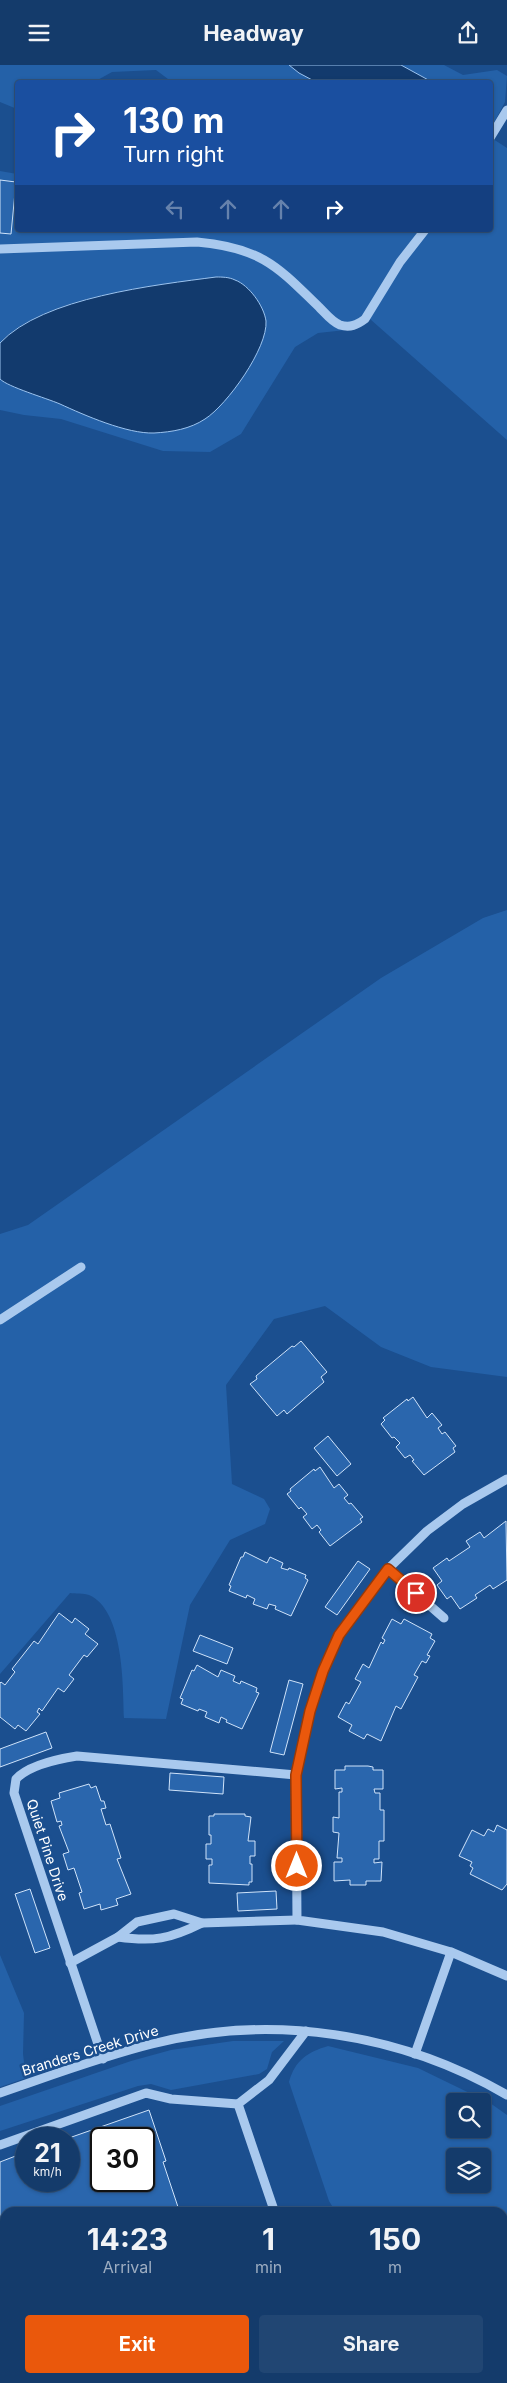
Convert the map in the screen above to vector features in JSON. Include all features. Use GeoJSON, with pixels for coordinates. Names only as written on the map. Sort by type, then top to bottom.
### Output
{"type":"FeatureCollection","features":[{"type":"Feature","properties":{"kind":"street"},"geometry":{"type":"LineString","coordinates":[[493,133],[507,110]]}},
{"type":"Feature","properties":{"kind":"street"},"geometry":{"type":"LineString","coordinates":[[0,249],[65,249],[197,242],[220,244],[242,250],[262,259],[282,272],[335,322],[349,326],[358,324],[365,319],[400,262],[422,232]]}},
{"type":"Feature","properties":{"kind":"street"},"geometry":{"type":"LineString","coordinates":[[0,1320],[82,1267]]}},
{"type":"Feature","properties":{"kind":"street"},"geometry":{"type":"LineString","coordinates":[[297,1920],[296,1775],[310,1711],[323,1671],[339,1635],[388,1569],[427,1531],[463,1504],[507,1479]]}},
{"type":"Feature","properties":{"kind":"street"},"geometry":{"type":"LineString","coordinates":[[388,1569],[444,1618]]}},
{"type":"Feature","properties":{"kind":"street","name":"Quiet Pine Drive"},"geometry":{"type":"LineString","coordinates":[[103,2059],[14,1793],[16,1779],[20,1775],[63,1758],[77,1756],[296,1775]]}},
{"type":"Feature","properties":{"kind":"street"},"geometry":{"type":"LineString","coordinates":[[70,1963],[118,1937],[137,1922],[174,1914],[202,1923],[297,1920],[383,1932],[451,1952],[507,1976]]}},
{"type":"Feature","properties":{"kind":"street"},"geometry":{"type":"LineString","coordinates":[[118,1937],[145,1941],[181,1934],[202,1923]]}},
{"type":"Feature","properties":{"kind":"street"},"geometry":{"type":"LineString","coordinates":[[415,2054],[451,1952]]}},
{"type":"Feature","properties":{"kind":"street","name":"Branders Creek Drive"},"geometry":{"type":"LineString","coordinates":[[0,2093],[152,2043],[252,2029],[306,2031],[363,2039],[435,2060],[482,2080],[507,2095]]}},
{"type":"Feature","properties":{"kind":"street"},"geometry":{"type":"LineString","coordinates":[[0,2145],[146,2093],[171,2099],[238,2104],[269,2080],[306,2031]]}},
{"type":"Feature","properties":{"kind":"street"},"geometry":{"type":"LineString","coordinates":[[238,2104],[273,2207]]}},
{"type":"Feature","properties":{"kind":"shaded area"},"geometry":{"type":"Polygon","coordinates":[[[0,65],[289,65],[312,80],[169,80],[156,70],[112,72],[98,80],[15,80],[15,108],[0,102],[0,65]]]}},
{"type":"Feature","properties":{"kind":"shaded area"},"geometry":{"type":"Polygon","coordinates":[[[289,65],[401,65],[428,80],[312,80],[289,65]]]}},
{"type":"Feature","properties":{"kind":"shaded area"},"geometry":{"type":"Polygon","coordinates":[[[401,65],[444,65],[463,75],[497,70],[507,76],[505,102],[493,124],[493,80],[428,80],[401,65]]]}},
{"type":"Feature","properties":{"kind":"shaded area"},"geometry":{"type":"Polygon","coordinates":[[[493,139],[507,148],[507,440],[370,319],[355,329],[318,333],[295,347],[241,434],[210,452],[163,451],[61,419],[0,410],[0,379],[53,401],[245,373],[261,344],[266,322],[216,277],[132,289],[101,295],[71,304],[43,314],[19,327],[0,343],[0,171],[15,174],[15,232],[493,232],[493,139]]]}},
{"type":"Feature","properties":{"kind":"shaded area"},"geometry":{"type":"Polygon","coordinates":[[[216,277],[233,279],[250,291],[265,315],[265,332],[253,360],[224,402],[205,419],[187,428],[154,433],[119,427],[19,389],[0,379],[0,343],[19,327],[43,314],[71,304],[133,289],[216,277]]]}},
{"type":"Feature","properties":{"kind":"shaded area"},"geometry":{"type":"Polygon","coordinates":[[[507,910],[507,1377],[431,1367],[381,1347],[325,1306],[274,1319],[226,1385],[232,1484],[264,1499],[270,1509],[265,1524],[230,1540],[190,1605],[166,1719],[124,1718],[122,1669],[115,1632],[109,1616],[101,1603],[87,1594],[70,1593],[0,1674],[0,1234],[28,1225],[381,978],[483,918],[507,910]]]}},
{"type":"Feature","properties":{"kind":"shaded area"},"geometry":{"type":"Polygon","coordinates":[[[0,1955],[24,2013],[23,2054],[26,2078],[0,2087],[0,1955]]]}},
{"type":"Feature","properties":{"kind":"shaded area"},"geometry":{"type":"Polygon","coordinates":[[[233,2041],[284,2041],[272,2052],[267,2069],[259,2074],[171,2090],[151,2084],[138,2086],[0,2131],[0,2106],[131,2061],[171,2050],[233,2041]]]}},
{"type":"Feature","properties":{"kind":"shaded area"},"geometry":{"type":"Polygon","coordinates":[[[328,2046],[418,2068],[469,2093],[446,2093],[446,2138],[491,2138],[491,2104],[507,2115],[507,2207],[333,2207],[329,2201],[289,2082],[295,2068],[303,2058],[328,2046]]]}},
{"type":"Feature","properties":{"kind":"building"},"geometry":{"type":"Polygon","coordinates":[[[0,180],[15,182],[11,234],[0,233],[0,180]]]}},
{"type":"Feature","properties":{"kind":"building"},"geometry":{"type":"Polygon","coordinates":[[[301,1341],[327,1372],[321,1377],[324,1382],[287,1414],[284,1410],[277,1416],[250,1384],[257,1379],[256,1376],[292,1346],[294,1347],[301,1341]]]}},
{"type":"Feature","properties":{"kind":"building"},"geometry":{"type":"Polygon","coordinates":[[[413,1397],[427,1418],[432,1413],[442,1425],[438,1428],[442,1434],[445,1432],[456,1446],[453,1448],[455,1452],[424,1475],[412,1461],[414,1460],[410,1455],[405,1458],[396,1447],[400,1443],[394,1437],[392,1438],[381,1424],[385,1420],[383,1418],[407,1399],[408,1401],[413,1397]]]}},
{"type":"Feature","properties":{"kind":"building"},"geometry":{"type":"Polygon","coordinates":[[[328,1436],[351,1464],[337,1476],[314,1448],[328,1436]]]}},
{"type":"Feature","properties":{"kind":"building"},"geometry":{"type":"Polygon","coordinates":[[[320,1467],[334,1488],[339,1484],[348,1495],[344,1498],[363,1517],[360,1519],[362,1522],[330,1546],[319,1532],[321,1530],[317,1525],[312,1529],[303,1517],[307,1514],[301,1507],[299,1509],[287,1494],[291,1491],[290,1489],[314,1469],[315,1471],[320,1467]]]}},
{"type":"Feature","properties":{"kind":"building"},"geometry":{"type":"Polygon","coordinates":[[[506,1521],[507,1580],[493,1589],[490,1585],[475,1595],[477,1598],[460,1609],[451,1596],[447,1599],[437,1585],[442,1581],[433,1568],[447,1558],[449,1561],[470,1547],[466,1541],[480,1532],[484,1538],[506,1521]]]}},
{"type":"Feature","properties":{"kind":"building"},"geometry":{"type":"Polygon","coordinates":[[[245,1552],[267,1563],[270,1557],[283,1563],[281,1568],[288,1570],[289,1568],[306,1575],[305,1578],[308,1580],[291,1616],[275,1609],[276,1606],[269,1604],[267,1609],[253,1604],[255,1599],[247,1595],[246,1598],[229,1591],[231,1586],[229,1585],[245,1552]]]}},
{"type":"Feature","properties":{"kind":"building"},"geometry":{"type":"Polygon","coordinates":[[[358,1561],[370,1569],[337,1615],[325,1607],[358,1561]]]}},
{"type":"Feature","properties":{"kind":"building"},"geometry":{"type":"Polygon","coordinates":[[[59,1613],[72,1623],[75,1618],[89,1629],[85,1634],[98,1644],[87,1657],[84,1655],[69,1675],[74,1679],[64,1692],[58,1688],[42,1711],[39,1708],[37,1712],[40,1714],[26,1731],[18,1725],[15,1729],[0,1717],[0,1683],[5,1685],[15,1672],[12,1669],[34,1641],[38,1644],[59,1613]]]}},
{"type":"Feature","properties":{"kind":"building"},"geometry":{"type":"Polygon","coordinates":[[[392,1619],[401,1624],[404,1619],[432,1634],[430,1638],[435,1641],[427,1655],[430,1656],[426,1663],[422,1661],[414,1675],[418,1677],[401,1709],[396,1706],[381,1741],[367,1734],[364,1739],[349,1731],[352,1725],[338,1717],[346,1702],[349,1704],[361,1682],[355,1679],[363,1664],[369,1668],[381,1642],[383,1644],[385,1640],[382,1638],[392,1619]]]}},
{"type":"Feature","properties":{"kind":"building"},"geometry":{"type":"Polygon","coordinates":[[[200,1635],[233,1648],[227,1664],[193,1651],[200,1635]]]}},
{"type":"Feature","properties":{"kind":"building"},"geometry":{"type":"Polygon","coordinates":[[[197,1665],[218,1677],[221,1670],[235,1676],[233,1681],[240,1684],[241,1681],[257,1688],[256,1692],[259,1693],[242,1729],[226,1722],[227,1720],[221,1717],[219,1723],[205,1717],[207,1712],[199,1709],[198,1711],[181,1704],[183,1699],[180,1698],[192,1670],[194,1671],[197,1665]]]}},
{"type":"Feature","properties":{"kind":"building"},"geometry":{"type":"Polygon","coordinates":[[[289,1680],[303,1684],[284,1755],[270,1752],[289,1680]]]}},
{"type":"Feature","properties":{"kind":"building"},"geometry":{"type":"Polygon","coordinates":[[[46,1732],[52,1748],[0,1767],[0,1749],[46,1732]]]}},
{"type":"Feature","properties":{"kind":"building"},"geometry":{"type":"Polygon","coordinates":[[[345,1766],[368,1766],[373,1767],[373,1770],[383,1770],[383,1789],[374,1789],[375,1793],[380,1793],[380,1810],[384,1810],[384,1841],[379,1841],[379,1859],[374,1859],[374,1863],[382,1862],[381,1881],[366,1881],[366,1885],[350,1885],[350,1880],[334,1881],[334,1862],[342,1862],[342,1858],[337,1858],[339,1833],[333,1832],[333,1817],[339,1818],[339,1792],[342,1792],[342,1788],[335,1789],[335,1770],[345,1770],[345,1766]]]}},
{"type":"Feature","properties":{"kind":"building"},"geometry":{"type":"Polygon","coordinates":[[[170,1773],[224,1777],[223,1794],[169,1790],[170,1773]]]}},
{"type":"Feature","properties":{"kind":"building"},"geometry":{"type":"Polygon","coordinates":[[[89,1784],[91,1788],[96,1786],[101,1801],[104,1801],[106,1808],[101,1809],[106,1825],[110,1824],[121,1858],[117,1859],[131,1894],[116,1899],[118,1905],[101,1910],[100,1904],[84,1909],[79,1893],[82,1892],[74,1868],[68,1870],[63,1854],[69,1852],[59,1826],[62,1825],[61,1821],[57,1822],[51,1801],[60,1798],[59,1793],[89,1784]]]}},
{"type":"Feature","properties":{"kind":"building"},"geometry":{"type":"Polygon","coordinates":[[[214,1814],[245,1814],[245,1816],[251,1817],[248,1841],[255,1841],[255,1856],[250,1856],[252,1882],[249,1882],[249,1885],[209,1883],[209,1865],[212,1865],[212,1859],[206,1859],[206,1844],[211,1844],[209,1816],[214,1816],[214,1814]]]}},
{"type":"Feature","properties":{"kind":"building"},"geometry":{"type":"Polygon","coordinates":[[[497,1825],[507,1830],[507,1884],[502,1890],[470,1874],[473,1868],[470,1866],[472,1862],[459,1856],[472,1830],[484,1836],[488,1829],[494,1832],[497,1825]]]}},
{"type":"Feature","properties":{"kind":"building"},"geometry":{"type":"Polygon","coordinates":[[[30,1889],[50,1948],[35,1953],[15,1894],[30,1889]]]}},
{"type":"Feature","properties":{"kind":"building"},"geometry":{"type":"Polygon","coordinates":[[[276,1891],[277,1909],[238,1911],[237,1893],[276,1891]]]}},
{"type":"Feature","properties":{"kind":"building"},"geometry":{"type":"Polygon","coordinates":[[[149,2110],[155,2127],[100,2127],[149,2110]]]}},
{"type":"Feature","properties":{"kind":"building"},"geometry":{"type":"Polygon","coordinates":[[[155,2128],[166,2161],[163,2162],[178,2207],[0,2207],[0,2162],[15,2156],[15,2192],[80,2192],[80,2134],[90,2131],[90,2192],[155,2192],[155,2128]]]}},
{"type":"Feature","properties":{"kind":"route"},"geometry":{"type":"LineString","coordinates":[[297,1866],[296,1775],[310,1711],[323,1671],[339,1635],[388,1569],[416,1593]]}}]}
